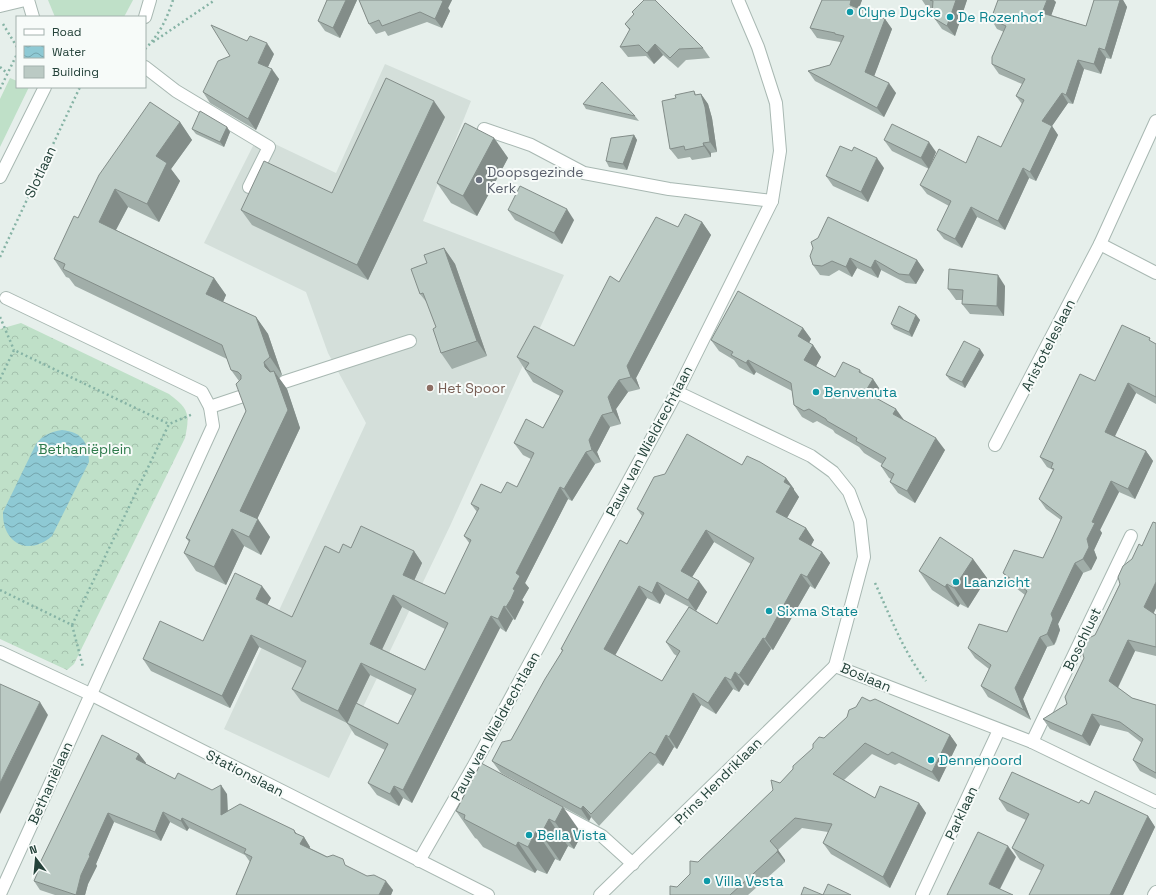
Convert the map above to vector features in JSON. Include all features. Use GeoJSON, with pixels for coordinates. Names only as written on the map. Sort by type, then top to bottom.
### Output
{"type":"FeatureCollection","features":[{"type":"Feature","properties":{"kind":"street"},"geometry":{"type":"LineString","coordinates":[[0,6],[25,0]]}},
{"type":"Feature","properties":{"kind":"street"},"geometry":{"type":"LineString","coordinates":[[28,0],[34,16]]}},
{"type":"Feature","properties":{"kind":"street"},"geometry":{"type":"LineString","coordinates":[[145,16],[150,0]]}},
{"type":"Feature","properties":{"kind":"street","name":"Pauw van Wieldrechtlaan"},"geometry":{"type":"LineString","coordinates":[[419,861],[473,767],[677,392],[772,201],[780,151],[776,103],[758,47],[738,0]]}},
{"type":"Feature","properties":{"kind":"street"},"geometry":{"type":"LineString","coordinates":[[146,68],[176,91],[269,147],[249,187]]}},
{"type":"Feature","properties":{"kind":"street"},"geometry":{"type":"LineString","coordinates":[[0,178],[44,88]]}},
{"type":"Feature","properties":{"kind":"street","name":"Aristoteleslaan"},"geometry":{"type":"LineString","coordinates":[[995,445],[1100,244],[1156,121]]}},
{"type":"Feature","properties":{"kind":"street"},"geometry":{"type":"LineString","coordinates":[[484,129],[531,145],[584,173],[669,189],[772,201]]}},
{"type":"Feature","properties":{"kind":"street"},"geometry":{"type":"LineString","coordinates":[[1100,244],[1156,273]]}},
{"type":"Feature","properties":{"kind":"street"},"geometry":{"type":"LineString","coordinates":[[6,298],[202,392],[210,407],[213,426],[90,694]]}},
{"type":"Feature","properties":{"kind":"street"},"geometry":{"type":"LineString","coordinates":[[284,382],[410,341]]}},
{"type":"Feature","properties":{"kind":"street","name":"Boslaan"},"geometry":{"type":"LineString","coordinates":[[677,392],[811,456],[833,472],[849,492],[860,521],[864,557],[835,666],[1032,742],[1156,802]]}},
{"type":"Feature","properties":{"kind":"street"},"geometry":{"type":"LineString","coordinates":[[210,407],[246,395]]}},
{"type":"Feature","properties":{"kind":"street","name":"Boschlust"},"geometry":{"type":"LineString","coordinates":[[1032,742],[1131,536]]}},
{"type":"Feature","properties":{"kind":"street","name":"Stationslaan"},"geometry":{"type":"LineString","coordinates":[[0,652],[90,694],[488,895]]}},
{"type":"Feature","properties":{"kind":"street","name":"Prins Hendriklaan"},"geometry":{"type":"LineString","coordinates":[[600,895],[835,666]]}},
{"type":"Feature","properties":{"kind":"street","name":"Bethaniëlaan"},"geometry":{"type":"LineString","coordinates":[[0,894],[90,694]]}},
{"type":"Feature","properties":{"kind":"street","name":"Parklaan"},"geometry":{"type":"LineString","coordinates":[[922,895],[999,730]]}},
{"type":"Feature","properties":{"kind":"street"},"geometry":{"type":"LineString","coordinates":[[473,767],[487,774]]}},
{"type":"Feature","properties":{"kind":"street"},"geometry":{"type":"LineString","coordinates":[[548,807],[602,836],[633,864]]}},
{"type":"Feature","properties":{"kind":"path"},"geometry":{"type":"LineString","coordinates":[[153,42],[214,0]]}},
{"type":"Feature","properties":{"kind":"path"},"geometry":{"type":"LineString","coordinates":[[2,19],[5,30],[16,46]]}},
{"type":"Feature","properties":{"kind":"path"},"geometry":{"type":"LineString","coordinates":[[0,30],[5,30]]}},
{"type":"Feature","properties":{"kind":"path"},"geometry":{"type":"LineString","coordinates":[[0,89],[16,56]]}},
{"type":"Feature","properties":{"kind":"path"},"geometry":{"type":"LineString","coordinates":[[0,67],[7,73]]}},
{"type":"Feature","properties":{"kind":"path","name":"Slotlaan"},"geometry":{"type":"LineString","coordinates":[[0,257],[80,88]]}},
{"type":"Feature","properties":{"kind":"path"},"geometry":{"type":"LineString","coordinates":[[0,317],[14,350],[169,424]]}},
{"type":"Feature","properties":{"kind":"path"},"geometry":{"type":"LineString","coordinates":[[0,379],[14,350]]}},
{"type":"Feature","properties":{"kind":"path"},"geometry":{"type":"LineString","coordinates":[[90,694],[72,625],[169,424],[210,407]]}},
{"type":"Feature","properties":{"kind":"path"},"geometry":{"type":"LineString","coordinates":[[864,557],[895,632],[915,666],[930,685]]}},
{"type":"Feature","properties":{"kind":"path"},"geometry":{"type":"LineString","coordinates":[[0,590],[72,625]]}},
{"type":"Feature","properties":{"kind":"shaded area"},"geometry":{"type":"Polygon","coordinates":[[[385,64],[471,101],[423,221],[564,275],[450,526],[329,778],[224,729],[366,423],[328,353],[306,292],[204,243],[258,136],[336,173],[385,64]]]}},
{"type":"Feature","properties":{"kind":"green space"},"geometry":{"type":"Polygon","coordinates":[[[48,0],[133,0],[125,16],[55,16],[48,0]]]}},
{"type":"Feature","properties":{"kind":"green space"},"geometry":{"type":"Polygon","coordinates":[[[10,78],[16,81],[16,88],[29,88],[0,147],[0,99],[10,78]]]}},
{"type":"Feature","properties":{"kind":"green space","name":"Bethaniëplein"},"geometry":{"type":"Polygon","coordinates":[[[21,323],[169,394],[181,404],[187,417],[185,438],[74,664],[67,670],[0,639],[0,329],[21,323]]]}},
{"type":"Feature","properties":{"kind":"water"},"geometry":{"type":"Polygon","coordinates":[[[62,430],[75,433],[83,439],[87,449],[89,462],[52,536],[43,542],[34,545],[26,546],[18,544],[7,532],[3,512],[36,444],[47,434],[62,430]]]}},
{"type":"Feature","properties":{"kind":"building"},"geometry":{"type":"Polygon","coordinates":[[[327,0],[346,0],[333,28],[318,21],[327,0]]]}},
{"type":"Feature","properties":{"kind":"building"},"geometry":{"type":"Polygon","coordinates":[[[359,0],[443,1],[435,19],[420,12],[382,26],[379,20],[369,24],[359,0]]]}},
{"type":"Feature","properties":{"kind":"building"},"geometry":{"type":"Polygon","coordinates":[[[644,0],[655,0],[703,48],[679,49],[670,58],[655,44],[647,53],[639,45],[620,47],[630,29],[625,24],[634,14],[632,12],[644,0]]]}},
{"type":"Feature","properties":{"kind":"building"},"geometry":{"type":"Polygon","coordinates":[[[822,0],[851,0],[850,5],[885,19],[865,72],[889,83],[877,108],[808,71],[830,65],[844,36],[810,28],[822,0]]]}},
{"type":"Feature","properties":{"kind":"building"},"geometry":{"type":"Polygon","coordinates":[[[930,0],[956,0],[947,26],[935,19],[932,15],[933,1],[930,0]]]}},
{"type":"Feature","properties":{"kind":"building"},"geometry":{"type":"Polygon","coordinates":[[[998,0],[1047,0],[1042,13],[1086,26],[1094,0],[1120,0],[1105,50],[1099,48],[1094,64],[1078,60],[1066,95],[1062,93],[1042,121],[1052,126],[1030,172],[1023,168],[998,221],[971,207],[955,239],[937,230],[951,201],[920,185],[939,149],[966,163],[978,136],[1001,147],[1024,100],[1016,96],[1025,79],[992,64],[992,57],[1006,26],[991,19],[998,0]]]}},
{"type":"Feature","properties":{"kind":"building"},"geometry":{"type":"Polygon","coordinates":[[[211,25],[247,41],[250,36],[267,43],[258,63],[272,69],[248,119],[203,92],[218,61],[230,56],[211,25]]]}},
{"type":"Feature","properties":{"kind":"building"},"geometry":{"type":"Polygon","coordinates":[[[386,78],[434,101],[357,265],[241,210],[264,161],[332,193],[386,78]]]}},
{"type":"Feature","properties":{"kind":"building"},"geometry":{"type":"Polygon","coordinates":[[[602,82],[635,116],[583,104],[602,82]]]}},
{"type":"Feature","properties":{"kind":"building"},"geometry":{"type":"Polygon","coordinates":[[[694,91],[695,95],[701,94],[705,107],[710,142],[703,143],[704,146],[685,150],[684,146],[670,149],[662,101],[676,98],[675,95],[694,91]]]}},
{"type":"Feature","properties":{"kind":"building"},"geometry":{"type":"Polygon","coordinates":[[[150,102],[180,122],[156,156],[167,163],[147,204],[115,189],[99,222],[214,278],[206,294],[256,317],[270,357],[264,362],[265,367],[270,372],[274,371],[288,410],[240,511],[258,519],[249,537],[232,529],[214,567],[184,553],[190,540],[186,538],[246,411],[236,384],[241,379],[241,375],[238,372],[231,370],[222,345],[63,269],[65,264],[54,259],[74,216],[78,218],[99,175],[150,102]]]}},
{"type":"Feature","properties":{"kind":"building"},"geometry":{"type":"Polygon","coordinates":[[[200,111],[227,127],[220,142],[192,129],[200,111]]]}},
{"type":"Feature","properties":{"kind":"building"},"geometry":{"type":"Polygon","coordinates":[[[465,123],[494,138],[463,196],[437,183],[465,123]]]}},
{"type":"Feature","properties":{"kind":"building"},"geometry":{"type":"Polygon","coordinates":[[[892,124],[929,142],[921,158],[884,140],[892,124]]]}},
{"type":"Feature","properties":{"kind":"building"},"geometry":{"type":"Polygon","coordinates":[[[634,135],[623,164],[606,161],[611,138],[634,135]]]}},
{"type":"Feature","properties":{"kind":"building"},"geometry":{"type":"Polygon","coordinates":[[[840,146],[852,151],[854,147],[877,158],[861,192],[826,176],[840,146]]]}},
{"type":"Feature","properties":{"kind":"building"},"geometry":{"type":"Polygon","coordinates":[[[520,186],[567,209],[554,233],[508,210],[520,186]]]}},
{"type":"Feature","properties":{"kind":"building"},"geometry":{"type":"Polygon","coordinates":[[[685,214],[702,222],[627,366],[631,377],[619,380],[608,397],[613,412],[602,415],[589,440],[592,450],[586,452],[564,489],[560,487],[516,573],[520,576],[513,589],[515,590],[511,599],[506,607],[504,606],[498,619],[491,616],[403,790],[394,786],[390,794],[368,783],[388,744],[347,723],[356,703],[398,724],[416,689],[361,663],[338,711],[292,689],[306,661],[251,635],[222,696],[143,659],[160,621],[203,641],[235,573],[262,586],[256,599],[292,617],[325,546],[339,553],[343,544],[351,548],[361,526],[414,551],[403,575],[445,594],[471,540],[464,536],[479,508],[471,504],[481,484],[501,493],[507,482],[517,487],[534,453],[514,443],[526,419],[543,428],[563,391],[525,369],[529,363],[517,357],[534,326],[574,346],[610,276],[619,282],[656,217],[678,227],[685,214]],[[393,595],[370,644],[425,670],[448,623],[393,595]]]}},
{"type":"Feature","properties":{"kind":"building"},"geometry":{"type":"Polygon","coordinates":[[[828,217],[917,260],[909,275],[899,274],[875,260],[871,268],[850,258],[846,267],[832,261],[822,266],[813,265],[810,256],[813,248],[811,242],[818,238],[828,217]]]}},
{"type":"Feature","properties":{"kind":"building"},"geometry":{"type":"Polygon","coordinates":[[[444,248],[477,341],[441,353],[433,329],[436,327],[423,293],[420,294],[411,269],[427,263],[424,255],[444,248]]]}},
{"type":"Feature","properties":{"kind":"building"},"geometry":{"type":"Polygon","coordinates":[[[949,269],[998,275],[997,306],[962,304],[963,290],[948,289],[949,269]]]}},
{"type":"Feature","properties":{"kind":"building"},"geometry":{"type":"Polygon","coordinates":[[[738,291],[803,328],[798,336],[813,345],[804,360],[835,377],[843,362],[860,370],[859,372],[873,379],[865,392],[896,409],[893,414],[936,438],[907,491],[890,482],[894,474],[881,466],[886,458],[856,441],[857,438],[809,409],[804,411],[794,405],[791,383],[748,360],[746,363],[731,355],[733,352],[711,340],[738,291]]]}},
{"type":"Feature","properties":{"kind":"building"},"geometry":{"type":"Polygon","coordinates":[[[899,306],[916,315],[909,332],[891,324],[899,306]]]}},
{"type":"Feature","properties":{"kind":"building"},"geometry":{"type":"Polygon","coordinates":[[[1122,325],[1150,338],[1149,340],[1156,344],[1156,397],[1128,383],[1105,432],[1146,451],[1128,489],[1111,481],[1092,522],[1095,523],[1087,539],[1089,547],[1083,559],[1075,563],[1051,614],[1053,619],[1048,632],[1040,637],[1015,688],[1024,710],[981,686],[991,665],[968,648],[979,624],[1007,632],[1027,591],[1003,573],[1014,550],[1043,558],[1062,517],[1039,499],[1054,469],[1051,468],[1053,463],[1040,457],[1080,374],[1095,381],[1122,325]]]}},
{"type":"Feature","properties":{"kind":"building"},"geometry":{"type":"Polygon","coordinates":[[[964,341],[980,349],[962,382],[946,375],[964,341]]]}},
{"type":"Feature","properties":{"kind":"building"},"geometry":{"type":"Polygon","coordinates":[[[687,434],[742,465],[747,456],[760,462],[786,478],[784,482],[791,486],[776,512],[806,528],[799,539],[822,552],[807,577],[801,574],[765,639],[763,638],[739,675],[735,672],[731,680],[725,677],[708,703],[693,693],[669,737],[666,735],[655,755],[650,752],[591,814],[583,806],[581,809],[492,761],[502,742],[511,740],[563,650],[561,649],[620,540],[627,544],[644,513],[637,509],[654,477],[665,474],[687,434]],[[706,530],[681,571],[699,581],[688,600],[657,582],[652,593],[639,586],[604,649],[662,681],[680,651],[666,642],[689,607],[717,624],[754,558],[706,530]]]}},
{"type":"Feature","properties":{"kind":"building"},"geometry":{"type":"Polygon","coordinates":[[[1153,522],[1156,523],[1156,582],[1144,607],[1156,615],[1156,647],[1128,640],[1109,681],[1132,698],[1156,705],[1156,773],[1133,760],[1143,739],[1120,722],[1092,714],[1082,736],[1043,719],[1067,704],[1065,697],[1084,658],[1082,651],[1089,638],[1095,635],[1120,584],[1118,577],[1123,566],[1132,559],[1139,544],[1142,546],[1153,522]]]}},
{"type":"Feature","properties":{"kind":"building"},"geometry":{"type":"Polygon","coordinates":[[[940,537],[973,559],[954,588],[947,584],[945,587],[919,571],[940,537]]]}},
{"type":"Feature","properties":{"kind":"building"},"geometry":{"type":"Polygon","coordinates":[[[0,684],[40,702],[0,783],[0,684]]]}},
{"type":"Feature","properties":{"kind":"building"},"geometry":{"type":"Polygon","coordinates":[[[862,697],[870,701],[875,699],[950,735],[932,772],[892,752],[888,755],[865,743],[833,774],[875,798],[880,786],[919,803],[883,877],[823,843],[832,824],[795,818],[770,841],[778,850],[777,852],[730,895],[670,895],[670,886],[677,887],[690,874],[690,861],[698,862],[773,790],[771,780],[780,783],[793,769],[793,766],[813,748],[813,744],[819,737],[824,738],[847,717],[849,710],[856,707],[862,697]]]}},
{"type":"Feature","properties":{"kind":"building"},"geometry":{"type":"Polygon","coordinates":[[[102,735],[139,754],[136,759],[175,779],[178,773],[212,790],[221,785],[221,815],[240,804],[294,830],[295,833],[304,837],[300,844],[327,857],[333,855],[343,859],[345,865],[367,876],[374,875],[386,881],[379,895],[236,895],[252,857],[244,853],[246,849],[182,818],[181,821],[163,812],[155,832],[108,813],[81,875],[76,895],[34,881],[39,869],[38,867],[102,735]]]}},
{"type":"Feature","properties":{"kind":"building"},"geometry":{"type":"Polygon","coordinates":[[[481,763],[563,807],[555,822],[549,819],[541,834],[536,831],[528,847],[518,842],[516,846],[464,819],[465,815],[456,811],[481,763]]]}},
{"type":"Feature","properties":{"kind":"building"},"geometry":{"type":"Polygon","coordinates":[[[1012,772],[1079,803],[1081,800],[1089,804],[1095,791],[1148,816],[1110,895],[1029,895],[1044,865],[1012,848],[1029,814],[999,799],[1012,772]]]}},
{"type":"Feature","properties":{"kind":"building"},"geometry":{"type":"Polygon","coordinates":[[[978,832],[1008,846],[989,884],[1013,895],[947,895],[978,832]]]}},
{"type":"Feature","properties":{"kind":"building"},"geometry":{"type":"Polygon","coordinates":[[[828,884],[851,895],[823,895],[828,884]]]}},
{"type":"Feature","properties":{"kind":"building"},"geometry":{"type":"Polygon","coordinates":[[[804,887],[823,895],[801,895],[804,887]]]}},
{"type":"Feature","properties":{"kind":"place","name":"Clyne Dycke"},"geometry":{"type":"Point","coordinates":[850,12]}},
{"type":"Feature","properties":{"kind":"place","name":"De Rozenhof"},"geometry":{"type":"Point","coordinates":[950,17]}},
{"type":"Feature","properties":{"kind":"place","name":"Doopsgezinde Kerk"},"geometry":{"type":"Point","coordinates":[479,180]}},
{"type":"Feature","properties":{"kind":"place","name":"Het Spoor"},"geometry":{"type":"Point","coordinates":[430,388]}},
{"type":"Feature","properties":{"kind":"place","name":"Benvenuta"},"geometry":{"type":"Point","coordinates":[816,392]}},
{"type":"Feature","properties":{"kind":"place","name":"Laanzicht"},"geometry":{"type":"Point","coordinates":[956,582]}},
{"type":"Feature","properties":{"kind":"place","name":"Sixma State"},"geometry":{"type":"Point","coordinates":[769,611]}},
{"type":"Feature","properties":{"kind":"place","name":"Dennenoord"},"geometry":{"type":"Point","coordinates":[931,760]}},
{"type":"Feature","properties":{"kind":"place","name":"Bella Vista"},"geometry":{"type":"Point","coordinates":[529,835]}},
{"type":"Feature","properties":{"kind":"place","name":"Villa Vesta"},"geometry":{"type":"Point","coordinates":[707,881]}}]}
